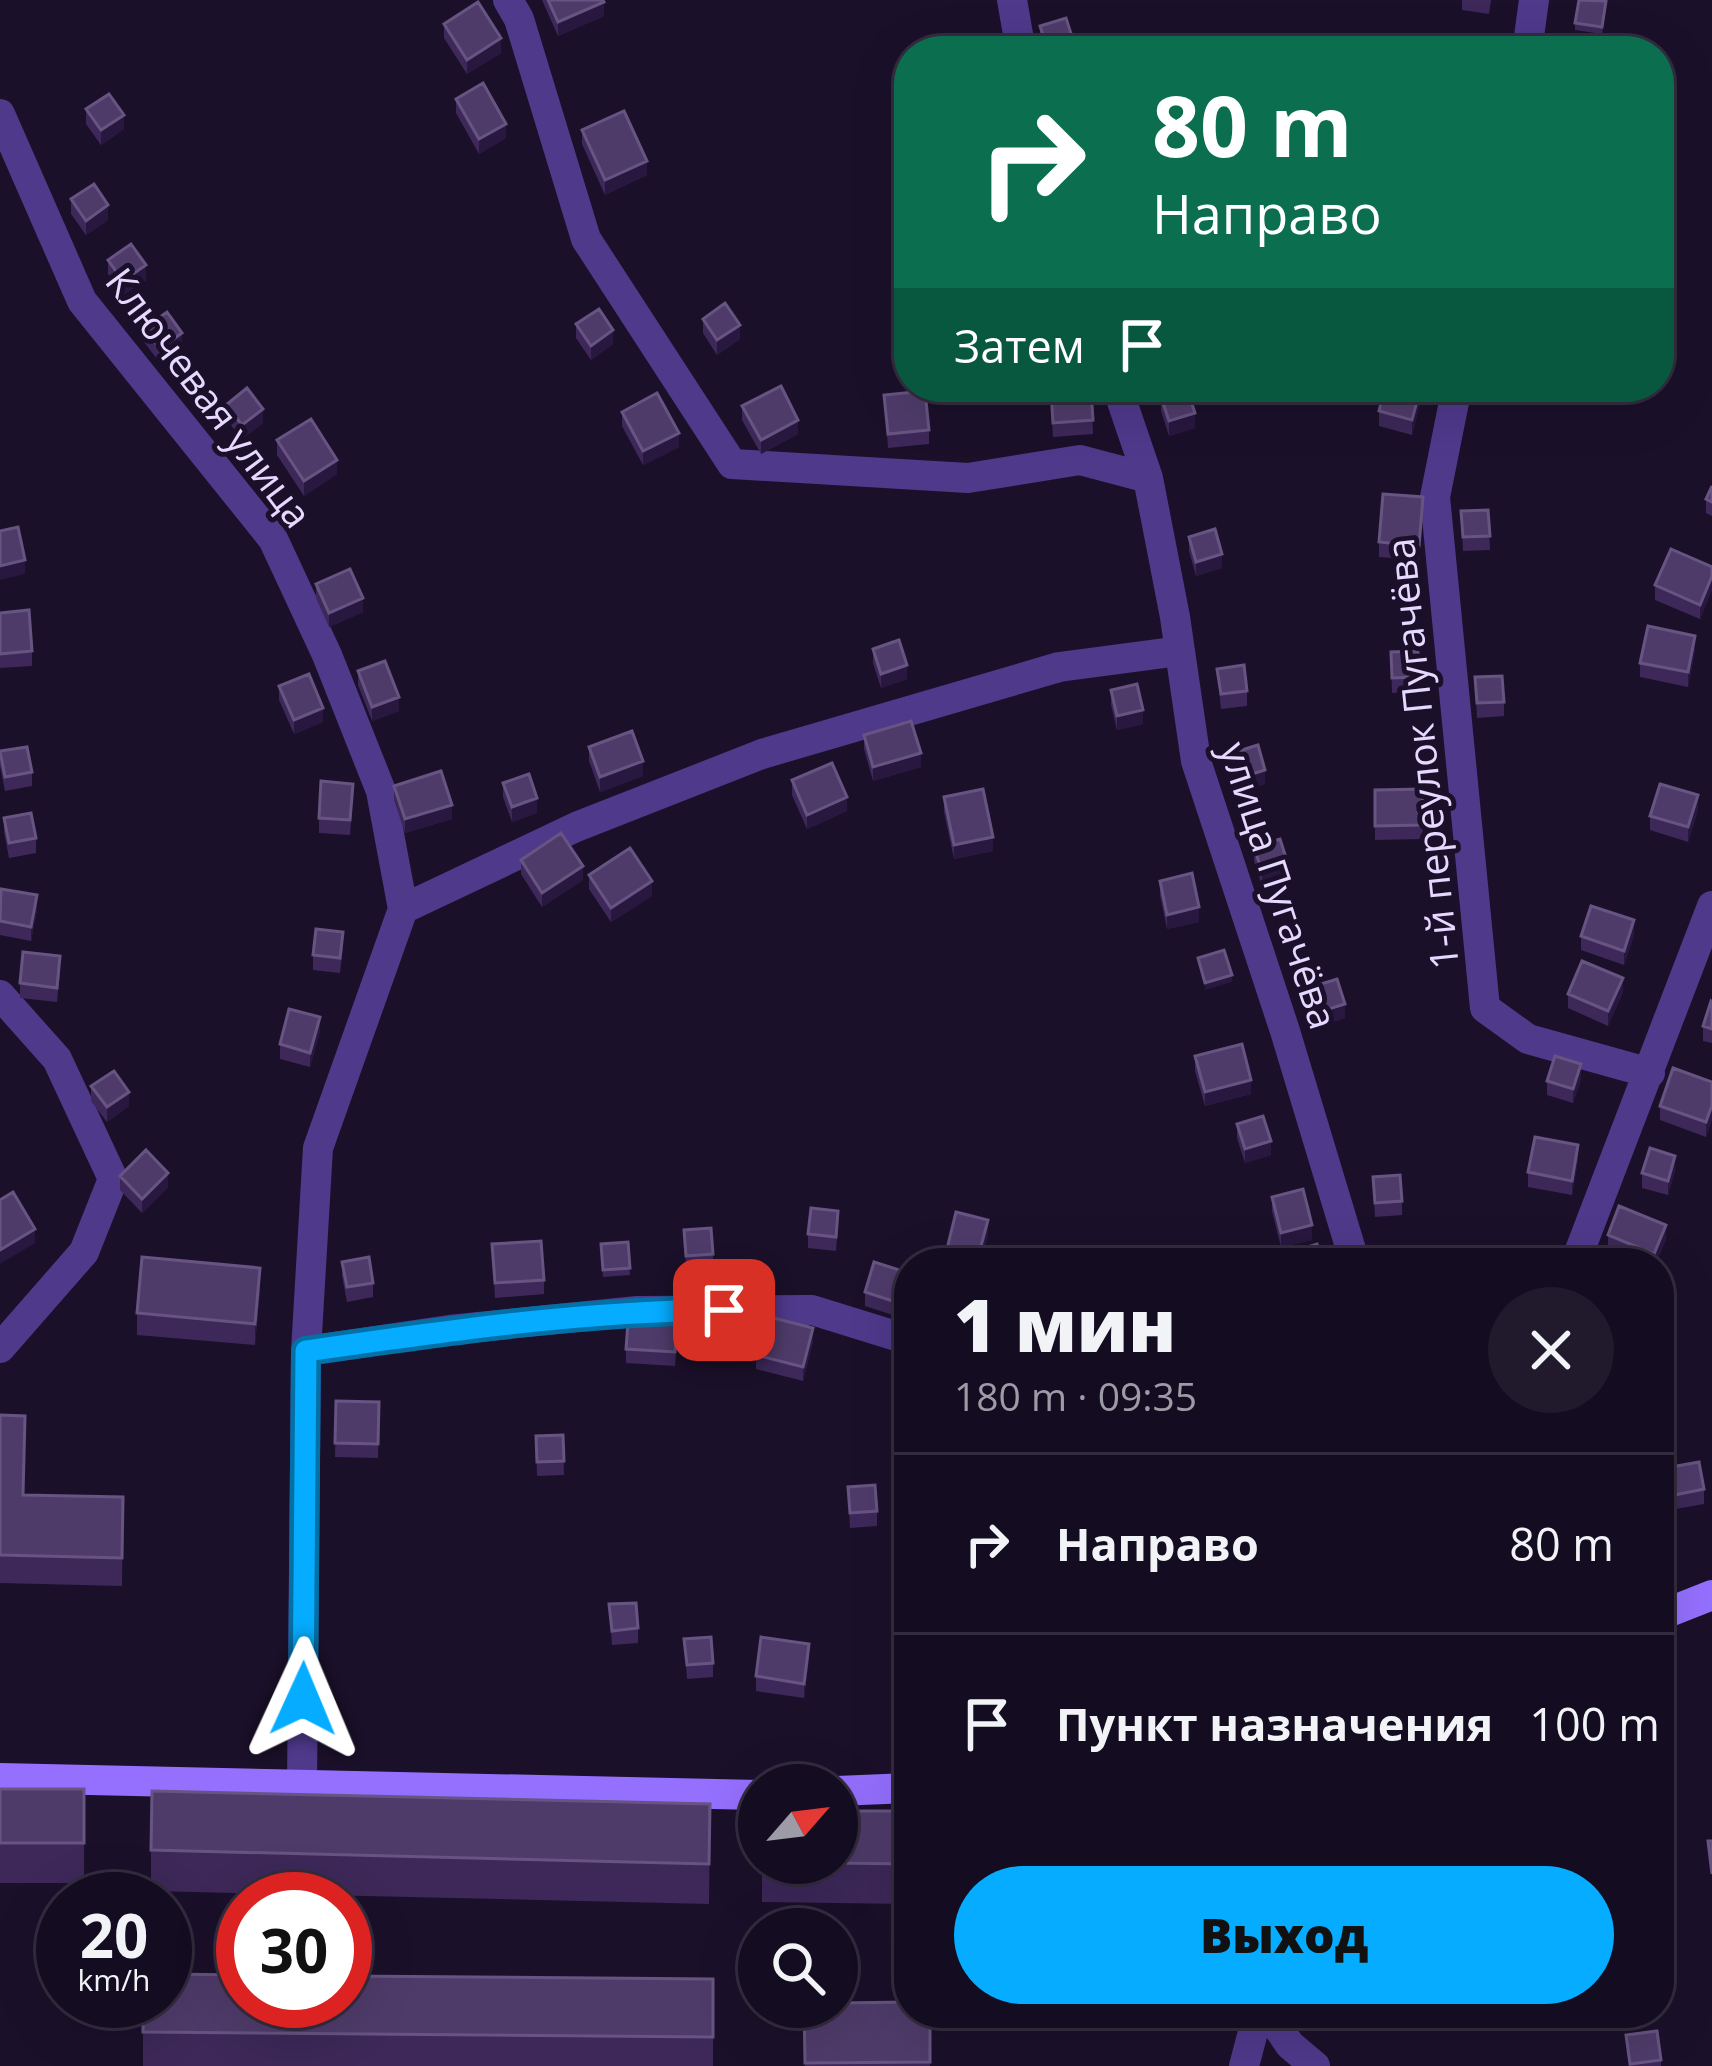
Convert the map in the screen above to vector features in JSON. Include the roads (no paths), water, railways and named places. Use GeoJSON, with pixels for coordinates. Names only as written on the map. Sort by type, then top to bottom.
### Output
{"type":"FeatureCollection","features":[{"type":"Feature","properties":{"kind":"main road"},"geometry":{"type":"LineString","coordinates":[[1674,1610],[1712,1595]]}},
{"type":"Feature","properties":{"kind":"main road"},"geometry":{"type":"LineString","coordinates":[[0,1778],[738,1795]]}},
{"type":"Feature","properties":{"kind":"main road"},"geometry":{"type":"LineString","coordinates":[[858,1790],[894,1789]]}},
{"type":"Feature","properties":{"kind":"street"},"geometry":{"type":"LineString","coordinates":[[508,0],[519,19],[586,239],[732,464],[968,478],[1080,460],[1148,478]]}},
{"type":"Feature","properties":{"kind":"street"},"geometry":{"type":"LineString","coordinates":[[1012,0],[1019,36]]}},
{"type":"Feature","properties":{"kind":"street"},"geometry":{"type":"LineString","coordinates":[[1529,36],[1534,0]]}},
{"type":"Feature","properties":{"kind":"street","name":"Ключевая улица"},"geometry":{"type":"LineString","coordinates":[[0,114],[82,301],[273,539],[327,655],[381,791],[403,909]]}},
{"type":"Feature","properties":{"kind":"street","name":"улица Пугачёва"},"geometry":{"type":"LineString","coordinates":[[1122,402],[1148,478],[1196,761],[1286,1031],[1351,1248]]}},
{"type":"Feature","properties":{"kind":"street","name":"1-й переулок Пугачёва"},"geometry":{"type":"LineString","coordinates":[[1454,402],[1436,497],[1485,1008],[1528,1039],[1650,1073]]}},
{"type":"Feature","properties":{"kind":"street"},"geometry":{"type":"LineString","coordinates":[[302,1786],[306,1351],[318,1148],[403,909],[576,826],[762,754],[1059,667],[1180,651]]}},
{"type":"Feature","properties":{"kind":"street"},"geometry":{"type":"LineString","coordinates":[[1581,1248],[1712,906]]}},
{"type":"Feature","properties":{"kind":"street"},"geometry":{"type":"LineString","coordinates":[[0,995],[57,1059],[113,1179],[84,1252],[0,1348]]}},
{"type":"Feature","properties":{"kind":"street"},"geometry":{"type":"LineString","coordinates":[[306,1351],[637,1310],[812,1310],[894,1335]]}},
{"type":"Feature","properties":{"kind":"street"},"geometry":{"type":"LineString","coordinates":[[1244,2066],[1254,2028]]}},
{"type":"Feature","properties":{"kind":"street"},"geometry":{"type":"LineString","coordinates":[[1278,2028],[1315,2066]]}}]}
